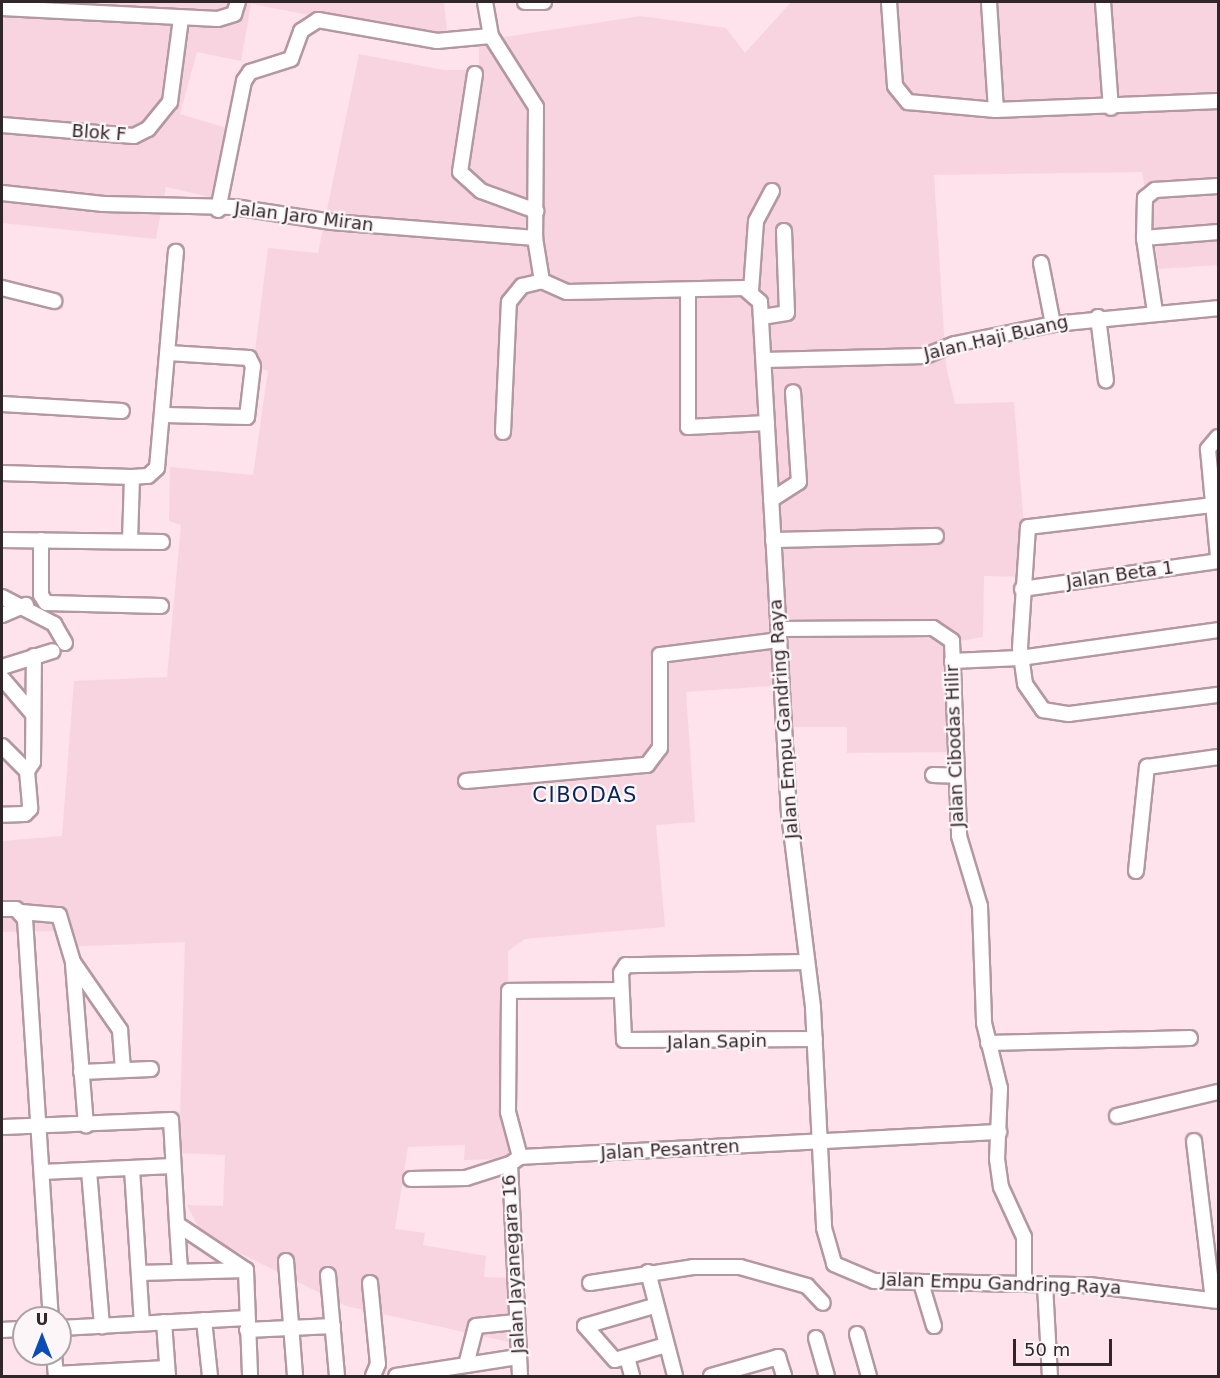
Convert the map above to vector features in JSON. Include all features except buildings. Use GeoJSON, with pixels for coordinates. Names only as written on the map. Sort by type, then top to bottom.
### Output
{"type":"FeatureCollection","features":[{"type":"Feature","properties":{"kind":"street"},"geometry":{"type":"LineString","coordinates":[[2,8],[181,19],[228,18],[238,2]]}},
{"type":"Feature","properties":{"kind":"street"},"geometry":{"type":"LineString","coordinates":[[485,2],[491,36],[536,107],[535,238],[542,281]]}},
{"type":"Feature","properties":{"kind":"street"},"geometry":{"type":"LineString","coordinates":[[525,2],[544,2]]}},
{"type":"Feature","properties":{"kind":"street"},"geometry":{"type":"LineString","coordinates":[[889,2],[900,99],[996,110],[1111,108],[1218,101]]}},
{"type":"Feature","properties":{"kind":"street"},"geometry":{"type":"LineString","coordinates":[[989,2],[996,110]]}},
{"type":"Feature","properties":{"kind":"street"},"geometry":{"type":"LineString","coordinates":[[1103,2],[1111,108]]}},
{"type":"Feature","properties":{"kind":"street","name":"Blok F"},"geometry":{"type":"LineString","coordinates":[[2,125],[134,136],[148,129],[170,102],[181,19]]}},
{"type":"Feature","properties":{"kind":"street"},"geometry":{"type":"LineString","coordinates":[[218,210],[243,81],[250,72],[291,59],[301,31],[318,20],[437,41],[491,36]]}},
{"type":"Feature","properties":{"kind":"street"},"geometry":{"type":"LineString","coordinates":[[474,74],[460,172],[481,191],[536,212]]}},
{"type":"Feature","properties":{"kind":"street"},"geometry":{"type":"LineString","coordinates":[[1155,312],[1144,238],[1149,192],[1218,186]]}},
{"type":"Feature","properties":{"kind":"street"},"geometry":{"type":"LineString","coordinates":[[503,432],[509,302],[512,292],[542,281],[567,292],[751,291],[756,221],[772,191]]}},
{"type":"Feature","properties":{"kind":"street","name":"Jalan Jaro Miran"},"geometry":{"type":"LineString","coordinates":[[2,193],[535,238]]}},
{"type":"Feature","properties":{"kind":"street"},"geometry":{"type":"LineString","coordinates":[[762,317],[787,313],[784,231]]}},
{"type":"Feature","properties":{"kind":"street"},"geometry":{"type":"LineString","coordinates":[[1144,238],[1218,232]]}},
{"type":"Feature","properties":{"kind":"street"},"geometry":{"type":"LineString","coordinates":[[2,473],[132,477],[148,476],[157,468],[165,415],[176,252]]}},
{"type":"Feature","properties":{"kind":"street"},"geometry":{"type":"LineString","coordinates":[[1041,263],[1053,324]]}},
{"type":"Feature","properties":{"kind":"street"},"geometry":{"type":"LineString","coordinates":[[2,288],[54,301]]}},
{"type":"Feature","properties":{"kind":"street"},"geometry":{"type":"LineString","coordinates":[[688,291],[688,427],[767,423]]}},
{"type":"Feature","properties":{"kind":"street","name":"Jalan Empu Gandring Raya"},"geometry":{"type":"LineString","coordinates":[[751,291],[762,317],[789,814],[815,1039],[824,1228],[834,1264],[874,1281],[1024,1283],[1216,1301]]}},
{"type":"Feature","properties":{"kind":"street","name":"Jalan Haji Buang"},"geometry":{"type":"LineString","coordinates":[[764,360],[925,356],[956,344],[1053,324],[1098,317],[1218,308]]}},
{"type":"Feature","properties":{"kind":"street"},"geometry":{"type":"LineString","coordinates":[[1098,317],[1106,381]]}},
{"type":"Feature","properties":{"kind":"street"},"geometry":{"type":"LineString","coordinates":[[165,415],[247,417],[253,366],[249,358],[168,353]]}},
{"type":"Feature","properties":{"kind":"street"},"geometry":{"type":"LineString","coordinates":[[771,500],[799,482],[793,392]]}},
{"type":"Feature","properties":{"kind":"street"},"geometry":{"type":"LineString","coordinates":[[2,404],[122,411]]}},
{"type":"Feature","properties":{"kind":"street"},"geometry":{"type":"LineString","coordinates":[[1218,437],[1208,449],[1215,501],[1218,559]]}},
{"type":"Feature","properties":{"kind":"street"},"geometry":{"type":"LineString","coordinates":[[130,541],[132,477]]}},
{"type":"Feature","properties":{"kind":"street"},"geometry":{"type":"LineString","coordinates":[[1215,501],[1032,525],[1025,533],[1020,658],[1025,684],[1043,710],[1069,714],[1218,695]]}},
{"type":"Feature","properties":{"kind":"street"},"geometry":{"type":"LineString","coordinates":[[773,540],[936,536]]}},
{"type":"Feature","properties":{"kind":"street"},"geometry":{"type":"LineString","coordinates":[[2,540],[162,542]]}},
{"type":"Feature","properties":{"kind":"street"},"geometry":{"type":"LineString","coordinates":[[42,540],[46,603],[161,606]]}},
{"type":"Feature","properties":{"kind":"street","name":"Jalan Beta 1"},"geometry":{"type":"LineString","coordinates":[[1022,589],[1218,559]]}},
{"type":"Feature","properties":{"kind":"street"},"geometry":{"type":"LineString","coordinates":[[2,597],[26,605],[54,624],[65,643]]}},
{"type":"Feature","properties":{"kind":"street"},"geometry":{"type":"LineString","coordinates":[[2,615],[26,605]]}},
{"type":"Feature","properties":{"kind":"street","name":"Jalan Cibodas Hilir"},"geometry":{"type":"LineString","coordinates":[[779,635],[933,628],[952,641],[959,836],[980,906],[988,1043],[1000,1088],[1001,1187],[1024,1237],[1024,1283]]}},
{"type":"Feature","properties":{"kind":"street"},"geometry":{"type":"LineString","coordinates":[[952,661],[1020,658],[1218,630]]}},
{"type":"Feature","properties":{"kind":"street"},"geometry":{"type":"LineString","coordinates":[[466,781],[647,765],[660,748],[660,655],[779,635]]}},
{"type":"Feature","properties":{"kind":"street"},"geometry":{"type":"LineString","coordinates":[[2,667],[53,651]]}},
{"type":"Feature","properties":{"kind":"street"},"geometry":{"type":"LineString","coordinates":[[2,815],[28,814],[27,771],[33,762],[34,656]]}},
{"type":"Feature","properties":{"kind":"street"},"geometry":{"type":"LineString","coordinates":[[2,678],[32,713]]}},
{"type":"Feature","properties":{"kind":"street"},"geometry":{"type":"LineString","coordinates":[[2,746],[27,771]]}},
{"type":"Feature","properties":{"kind":"street"},"geometry":{"type":"LineString","coordinates":[[1136,871],[1147,767],[1218,757]]}},
{"type":"Feature","properties":{"kind":"street"},"geometry":{"type":"LineString","coordinates":[[933,775],[957,777]]}},
{"type":"Feature","properties":{"kind":"street"},"geometry":{"type":"LineString","coordinates":[[2,909],[59,915],[73,962],[86,1125]]}},
{"type":"Feature","properties":{"kind":"street"},"geometry":{"type":"LineString","coordinates":[[21,912],[39,1126],[50,1306]]}},
{"type":"Feature","properties":{"kind":"street"},"geometry":{"type":"LineString","coordinates":[[73,962],[120,1030],[123,1070]]}},
{"type":"Feature","properties":{"kind":"street"},"geometry":{"type":"LineString","coordinates":[[621,990],[621,969],[629,964],[806,962]]}},
{"type":"Feature","properties":{"kind":"street","name":"Jalan Sapin"},"geometry":{"type":"LineString","coordinates":[[621,990],[624,1036],[628,1044],[815,1039]]}},
{"type":"Feature","properties":{"kind":"street","name":"Jalan Jayanegara 16"},"geometry":{"type":"LineString","coordinates":[[520,1377],[516,1322],[515,1160],[508,1112],[509,991],[621,990]]}},
{"type":"Feature","properties":{"kind":"street"},"geometry":{"type":"LineString","coordinates":[[988,1043],[1190,1038]]}},
{"type":"Feature","properties":{"kind":"street"},"geometry":{"type":"LineString","coordinates":[[81,1072],[151,1069]]}},
{"type":"Feature","properties":{"kind":"street"},"geometry":{"type":"LineString","coordinates":[[1117,1116],[1218,1092]]}},
{"type":"Feature","properties":{"kind":"street"},"geometry":{"type":"LineString","coordinates":[[2,1127],[171,1120],[180,1270]]}},
{"type":"Feature","properties":{"kind":"street"},"geometry":{"type":"LineString","coordinates":[[821,1143],[999,1132]]}},
{"type":"Feature","properties":{"kind":"street"},"geometry":{"type":"LineString","coordinates":[[1194,1141],[1216,1301]]}},
{"type":"Feature","properties":{"kind":"street","name":"Jalan Pesantren"},"geometry":{"type":"LineString","coordinates":[[411,1179],[466,1178],[515,1160],[821,1143]]}},
{"type":"Feature","properties":{"kind":"street"},"geometry":{"type":"LineString","coordinates":[[42,1172],[173,1166]]}},
{"type":"Feature","properties":{"kind":"street"},"geometry":{"type":"LineString","coordinates":[[132,1169],[142,1323]]}},
{"type":"Feature","properties":{"kind":"street"},"geometry":{"type":"LineString","coordinates":[[89,1171],[102,1326]]}},
{"type":"Feature","properties":{"kind":"street"},"geometry":{"type":"LineString","coordinates":[[177,1224],[246,1270]]}},
{"type":"Feature","properties":{"kind":"street"},"geometry":{"type":"LineString","coordinates":[[286,1261],[295,1377]]}},
{"type":"Feature","properties":{"kind":"street"},"geometry":{"type":"LineString","coordinates":[[590,1283],[648,1272],[740,1267],[807,1286],[823,1303]]}},
{"type":"Feature","properties":{"kind":"street"},"geometry":{"type":"LineString","coordinates":[[139,1273],[180,1270],[246,1270]]}},
{"type":"Feature","properties":{"kind":"street"},"geometry":{"type":"LineString","coordinates":[[246,1270],[250,1377]]}},
{"type":"Feature","properties":{"kind":"street"},"geometry":{"type":"LineString","coordinates":[[648,1272],[654,1306],[675,1377]]}},
{"type":"Feature","properties":{"kind":"street"},"geometry":{"type":"LineString","coordinates":[[328,1275],[337,1377]]}},
{"type":"Feature","properties":{"kind":"street"},"geometry":{"type":"LineString","coordinates":[[370,1283],[378,1364],[373,1377]]}},
{"type":"Feature","properties":{"kind":"street"},"geometry":{"type":"LineString","coordinates":[[921,1283],[934,1326]]}},
{"type":"Feature","properties":{"kind":"street"},"geometry":{"type":"LineString","coordinates":[[1046,1285],[1050,1377]]}},
{"type":"Feature","properties":{"kind":"street"},"geometry":{"type":"LineString","coordinates":[[654,1306],[586,1324],[607,1354],[615,1360],[666,1346]]}},
{"type":"Feature","properties":{"kind":"street"},"geometry":{"type":"LineString","coordinates":[[72,1327],[204,1320],[292,1328],[333,1326]]}},
{"type":"Feature","properties":{"kind":"street"},"geometry":{"type":"LineString","coordinates":[[204,1320],[210,1377]]}},
{"type":"Feature","properties":{"kind":"street"},"geometry":{"type":"LineString","coordinates":[[56,1375],[167,1372],[164,1322]]}},
{"type":"Feature","properties":{"kind":"street"},"geometry":{"type":"LineString","coordinates":[[466,1365],[476,1326],[516,1322]]}},
{"type":"Feature","properties":{"kind":"street"},"geometry":{"type":"LineString","coordinates":[[857,1334],[869,1377]]}},
{"type":"Feature","properties":{"kind":"street"},"geometry":{"type":"LineString","coordinates":[[816,1338],[827,1377]]}},
{"type":"Feature","properties":{"kind":"street"},"geometry":{"type":"LineString","coordinates":[[396,1377],[518,1357]]}},
{"type":"Feature","properties":{"kind":"street"},"geometry":{"type":"LineString","coordinates":[[627,1357],[632,1377]]}},
{"type":"Feature","properties":{"kind":"street"},"geometry":{"type":"LineString","coordinates":[[713,1376],[741,1372],[778,1357],[784,1377]]}},
{"type":"Feature","properties":{"kind":"shaded area"},"geometry":{"type":"Polygon","coordinates":[[[2,2],[444,2],[447,31],[399,32],[251,4],[241,61],[197,52],[180,114],[240,132],[227,201],[166,187],[156,239],[2,223],[2,2]]]}},
{"type":"Feature","properties":{"kind":"shaded area"},"geometry":{"type":"Polygon","coordinates":[[[791,2],[1218,2],[1218,265],[1159,269],[1142,172],[934,175],[946,366],[955,404],[1014,402],[1028,577],[984,576],[983,637],[949,643],[952,752],[847,753],[847,727],[777,727],[773,686],[686,692],[695,822],[656,825],[665,927],[525,939],[508,951],[510,1159],[464,1160],[465,1145],[408,1147],[395,1229],[425,1233],[423,1245],[486,1256],[484,1277],[518,1278],[513,1343],[346,1306],[202,1234],[187,1205],[223,1206],[225,1155],[179,1153],[185,942],[62,947],[59,931],[2,932],[2,841],[62,836],[74,681],[167,677],[181,525],[169,521],[170,467],[253,475],[268,371],[253,366],[268,248],[318,253],[359,54],[444,70],[479,70],[479,41],[641,16],[726,28],[745,53],[791,2]]]}},
{"type":"Feature","properties":{"kind":"district","name":"CIBODAS"},"geometry":{"type":"Point","coordinates":[585,795]}}]}
